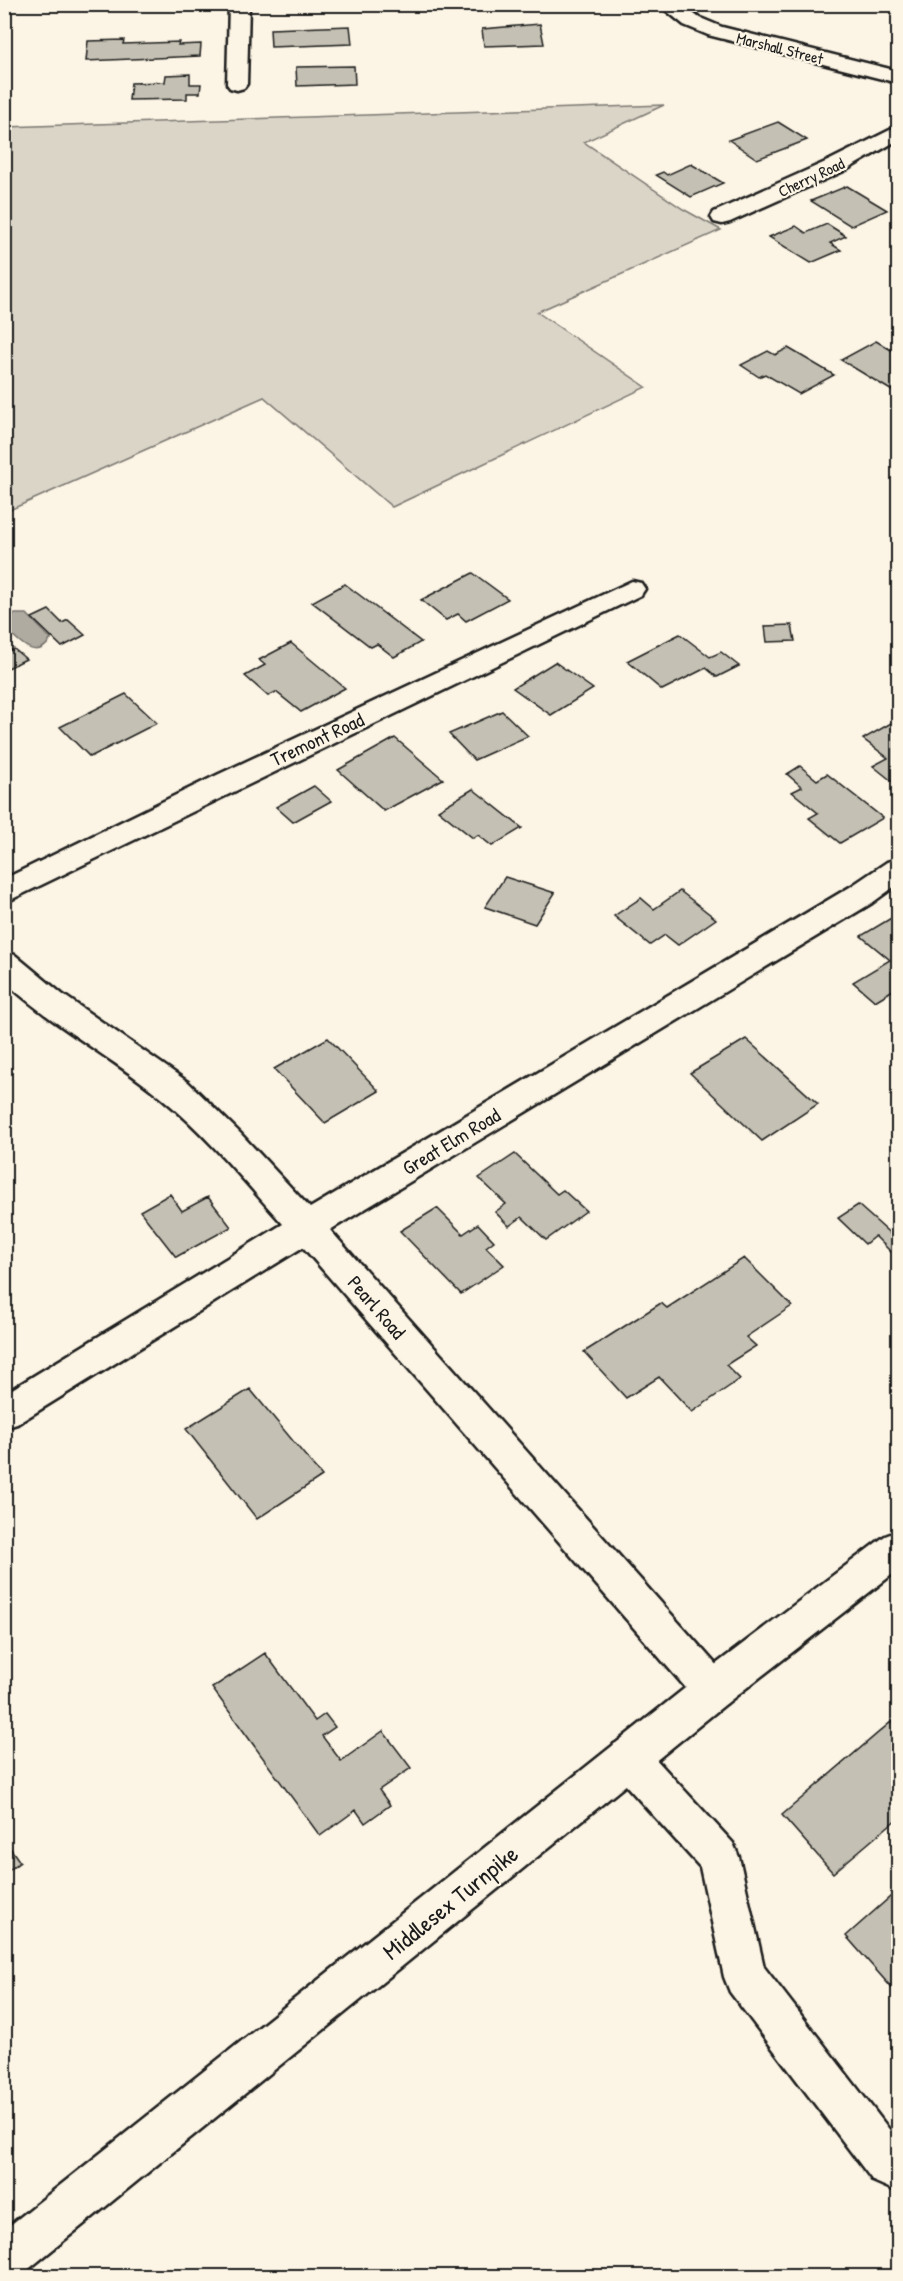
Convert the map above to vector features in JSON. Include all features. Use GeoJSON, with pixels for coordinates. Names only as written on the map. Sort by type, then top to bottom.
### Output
{"type":"FeatureCollection","features":[{"type":"Feature","properties":{"kind":"street"},"geometry":{"type":"LineString","coordinates":[[237,84],[238,4]]}},
{"type":"Feature","properties":{"kind":"street","name":"Marshall Street"},"geometry":{"type":"LineString","coordinates":[[667,4],[691,21],[715,31],[898,78]]}},
{"type":"Feature","properties":{"kind":"street","name":"Cherry Road"},"geometry":{"type":"LineString","coordinates":[[723,217],[838,165],[898,132]]}},
{"type":"Feature","properties":{"kind":"street","name":"Tremont Road"},"geometry":{"type":"LineString","coordinates":[[4,892],[227,782],[632,589]]}},
{"type":"Feature","properties":{"kind":"street","name":"Great Elm Road"},"geometry":{"type":"LineString","coordinates":[[4,1413],[307,1227],[861,895],[898,870]]}},
{"type":"Feature","properties":{"kind":"street","name":"Pearl Road"},"geometry":{"type":"LineString","coordinates":[[4,963],[28,986],[166,1083],[198,1111],[307,1227],[713,1690]]}},
{"type":"Feature","properties":{"kind":"street","name":"Middlesex Turnpike"},"geometry":{"type":"LineString","coordinates":[[4,2260],[713,1690],[898,1548]]}},
{"type":"Feature","properties":{"kind":"street"},"geometry":{"type":"LineString","coordinates":[[628,1758],[718,1857],[745,1977],[889,2165],[898,2170]]}},
{"type":"Feature","properties":{"kind":"shaded area"},"geometry":{"type":"Polygon","coordinates":[[[664,105],[584,142],[683,209],[721,230],[537,312],[646,387],[392,507],[264,397],[5,512],[5,127],[664,105]]]}},
{"type":"Feature","properties":{"kind":"shaded area"},"geometry":{"type":"Polygon","coordinates":[[[15,614],[27,614],[51,639],[45,646],[39,649],[28,647],[5,628],[5,620],[15,614]]]}},
{"type":"Feature","properties":{"kind":"building"},"geometry":{"type":"Polygon","coordinates":[[[540,24],[544,44],[484,46],[482,29],[540,24]]]}},
{"type":"Feature","properties":{"kind":"building"},"geometry":{"type":"Polygon","coordinates":[[[350,26],[352,44],[271,47],[270,29],[350,26]]]}},
{"type":"Feature","properties":{"kind":"building"},"geometry":{"type":"Polygon","coordinates":[[[124,40],[123,44],[179,42],[178,45],[201,44],[200,56],[86,61],[88,41],[124,40]]]}},
{"type":"Feature","properties":{"kind":"building"},"geometry":{"type":"Polygon","coordinates":[[[354,66],[355,84],[297,86],[296,67],[354,66]]]}},
{"type":"Feature","properties":{"kind":"building"},"geometry":{"type":"Polygon","coordinates":[[[190,74],[190,84],[201,84],[200,93],[187,93],[187,99],[129,100],[131,83],[165,82],[166,75],[190,74]]]}},
{"type":"Feature","properties":{"kind":"building"},"geometry":{"type":"Polygon","coordinates":[[[778,122],[807,140],[757,159],[729,140],[778,122]]]}},
{"type":"Feature","properties":{"kind":"building"},"geometry":{"type":"Polygon","coordinates":[[[691,164],[723,183],[691,197],[656,175],[663,172],[667,175],[691,164]]]}},
{"type":"Feature","properties":{"kind":"building"},"geometry":{"type":"Polygon","coordinates":[[[847,186],[887,210],[851,226],[811,201],[847,186]]]}},
{"type":"Feature","properties":{"kind":"building"},"geometry":{"type":"Polygon","coordinates":[[[827,224],[846,236],[830,243],[841,250],[811,263],[769,237],[796,226],[806,233],[827,224]]]}},
{"type":"Feature","properties":{"kind":"building"},"geometry":{"type":"Polygon","coordinates":[[[876,341],[898,354],[898,389],[894,392],[841,360],[876,341]]]}},
{"type":"Feature","properties":{"kind":"building"},"geometry":{"type":"Polygon","coordinates":[[[788,348],[834,375],[799,394],[765,374],[759,377],[741,365],[768,351],[775,355],[788,348]]]}},
{"type":"Feature","properties":{"kind":"building"},"geometry":{"type":"Polygon","coordinates":[[[473,573],[508,599],[466,621],[458,614],[446,620],[421,600],[473,573]]]}},
{"type":"Feature","properties":{"kind":"building"},"geometry":{"type":"Polygon","coordinates":[[[345,584],[421,642],[394,657],[377,644],[371,647],[312,602],[345,584]]]}},
{"type":"Feature","properties":{"kind":"building"},"geometry":{"type":"Polygon","coordinates":[[[49,610],[62,623],[68,620],[85,635],[62,647],[32,618],[49,610]]]}},
{"type":"Feature","properties":{"kind":"building"},"geometry":{"type":"Polygon","coordinates":[[[792,625],[795,641],[767,642],[765,626],[792,625]]]}},
{"type":"Feature","properties":{"kind":"building"},"geometry":{"type":"Polygon","coordinates":[[[680,634],[710,657],[721,652],[739,666],[717,677],[706,668],[662,690],[627,661],[680,634]]]}},
{"type":"Feature","properties":{"kind":"building"},"geometry":{"type":"Polygon","coordinates":[[[291,643],[345,688],[301,712],[276,692],[268,696],[245,676],[265,665],[259,660],[291,643]]]}},
{"type":"Feature","properties":{"kind":"building"},"geometry":{"type":"Polygon","coordinates":[[[14,649],[26,659],[4,670],[4,653],[14,649]]]}},
{"type":"Feature","properties":{"kind":"building"},"geometry":{"type":"Polygon","coordinates":[[[555,662],[593,689],[551,715],[513,688],[555,662]]]}},
{"type":"Feature","properties":{"kind":"building"},"geometry":{"type":"Polygon","coordinates":[[[126,694],[157,723],[90,757],[60,727],[126,694]]]}},
{"type":"Feature","properties":{"kind":"building"},"geometry":{"type":"Polygon","coordinates":[[[502,711],[528,736],[474,760],[449,734],[502,711]]]}},
{"type":"Feature","properties":{"kind":"building"},"geometry":{"type":"Polygon","coordinates":[[[893,722],[898,726],[898,786],[873,766],[888,758],[863,739],[893,722]]]}},
{"type":"Feature","properties":{"kind":"building"},"geometry":{"type":"Polygon","coordinates":[[[395,738],[443,779],[384,811],[338,770],[395,738]]]}},
{"type":"Feature","properties":{"kind":"building"},"geometry":{"type":"Polygon","coordinates":[[[800,766],[817,780],[827,774],[883,818],[840,843],[809,818],[818,813],[792,792],[802,787],[787,774],[800,766]]]}},
{"type":"Feature","properties":{"kind":"building"},"geometry":{"type":"Polygon","coordinates":[[[314,786],[331,801],[293,822],[276,807],[314,786]]]}},
{"type":"Feature","properties":{"kind":"building"},"geometry":{"type":"Polygon","coordinates":[[[473,789],[522,828],[492,846],[478,835],[473,838],[438,810],[473,789]]]}},
{"type":"Feature","properties":{"kind":"building"},"geometry":{"type":"Polygon","coordinates":[[[505,877],[555,893],[535,924],[485,907],[505,877]]]}},
{"type":"Feature","properties":{"kind":"building"},"geometry":{"type":"Polygon","coordinates":[[[680,891],[716,919],[678,945],[665,935],[650,945],[614,916],[641,898],[654,909],[680,891]]]}},
{"type":"Feature","properties":{"kind":"building"},"geometry":{"type":"Polygon","coordinates":[[[893,917],[898,921],[898,987],[875,1001],[853,982],[890,960],[861,936],[893,917]]]}},
{"type":"Feature","properties":{"kind":"building"},"geometry":{"type":"Polygon","coordinates":[[[328,1038],[379,1091],[325,1123],[274,1069],[328,1038]]]}},
{"type":"Feature","properties":{"kind":"building"},"geometry":{"type":"Polygon","coordinates":[[[746,1039],[818,1104],[762,1141],[690,1073],[746,1039]]]}},
{"type":"Feature","properties":{"kind":"building"},"geometry":{"type":"Polygon","coordinates":[[[515,1154],[557,1194],[563,1190],[586,1211],[546,1240],[522,1217],[509,1226],[495,1212],[506,1204],[479,1178],[515,1154]]]}},
{"type":"Feature","properties":{"kind":"building"},"geometry":{"type":"Polygon","coordinates":[[[170,1194],[182,1211],[208,1197],[231,1227],[176,1257],[140,1211],[170,1194]]]}},
{"type":"Feature","properties":{"kind":"building"},"geometry":{"type":"Polygon","coordinates":[[[858,1205],[894,1237],[898,1234],[898,1259],[875,1236],[865,1244],[838,1218],[858,1205]]]}},
{"type":"Feature","properties":{"kind":"building"},"geometry":{"type":"Polygon","coordinates":[[[437,1208],[463,1234],[478,1224],[494,1241],[486,1247],[504,1265],[461,1294],[400,1231],[437,1208]]]}},
{"type":"Feature","properties":{"kind":"building"},"geometry":{"type":"Polygon","coordinates":[[[744,1258],[792,1306],[746,1337],[756,1346],[726,1365],[740,1379],[692,1412],[659,1377],[626,1398],[584,1352],[661,1303],[667,1308],[744,1258]]]}},
{"type":"Feature","properties":{"kind":"building"},"geometry":{"type":"Polygon","coordinates":[[[250,1389],[322,1476],[257,1519],[186,1429],[250,1389]]]}},
{"type":"Feature","properties":{"kind":"building"},"geometry":{"type":"Polygon","coordinates":[[[265,1653],[315,1721],[325,1714],[335,1727],[322,1736],[341,1761],[383,1731],[411,1768],[379,1790],[390,1805],[365,1823],[356,1810],[320,1836],[212,1688],[265,1653]]]}},
{"type":"Feature","properties":{"kind":"building"},"geometry":{"type":"Polygon","coordinates":[[[898,1716],[898,1818],[833,1873],[782,1815],[898,1716]]]}},
{"type":"Feature","properties":{"kind":"building"},"geometry":{"type":"Polygon","coordinates":[[[4,1839],[20,1862],[4,1874],[4,1839]]]}},
{"type":"Feature","properties":{"kind":"building"},"geometry":{"type":"Polygon","coordinates":[[[898,1890],[898,1995],[846,1936],[898,1890]]]}}]}
